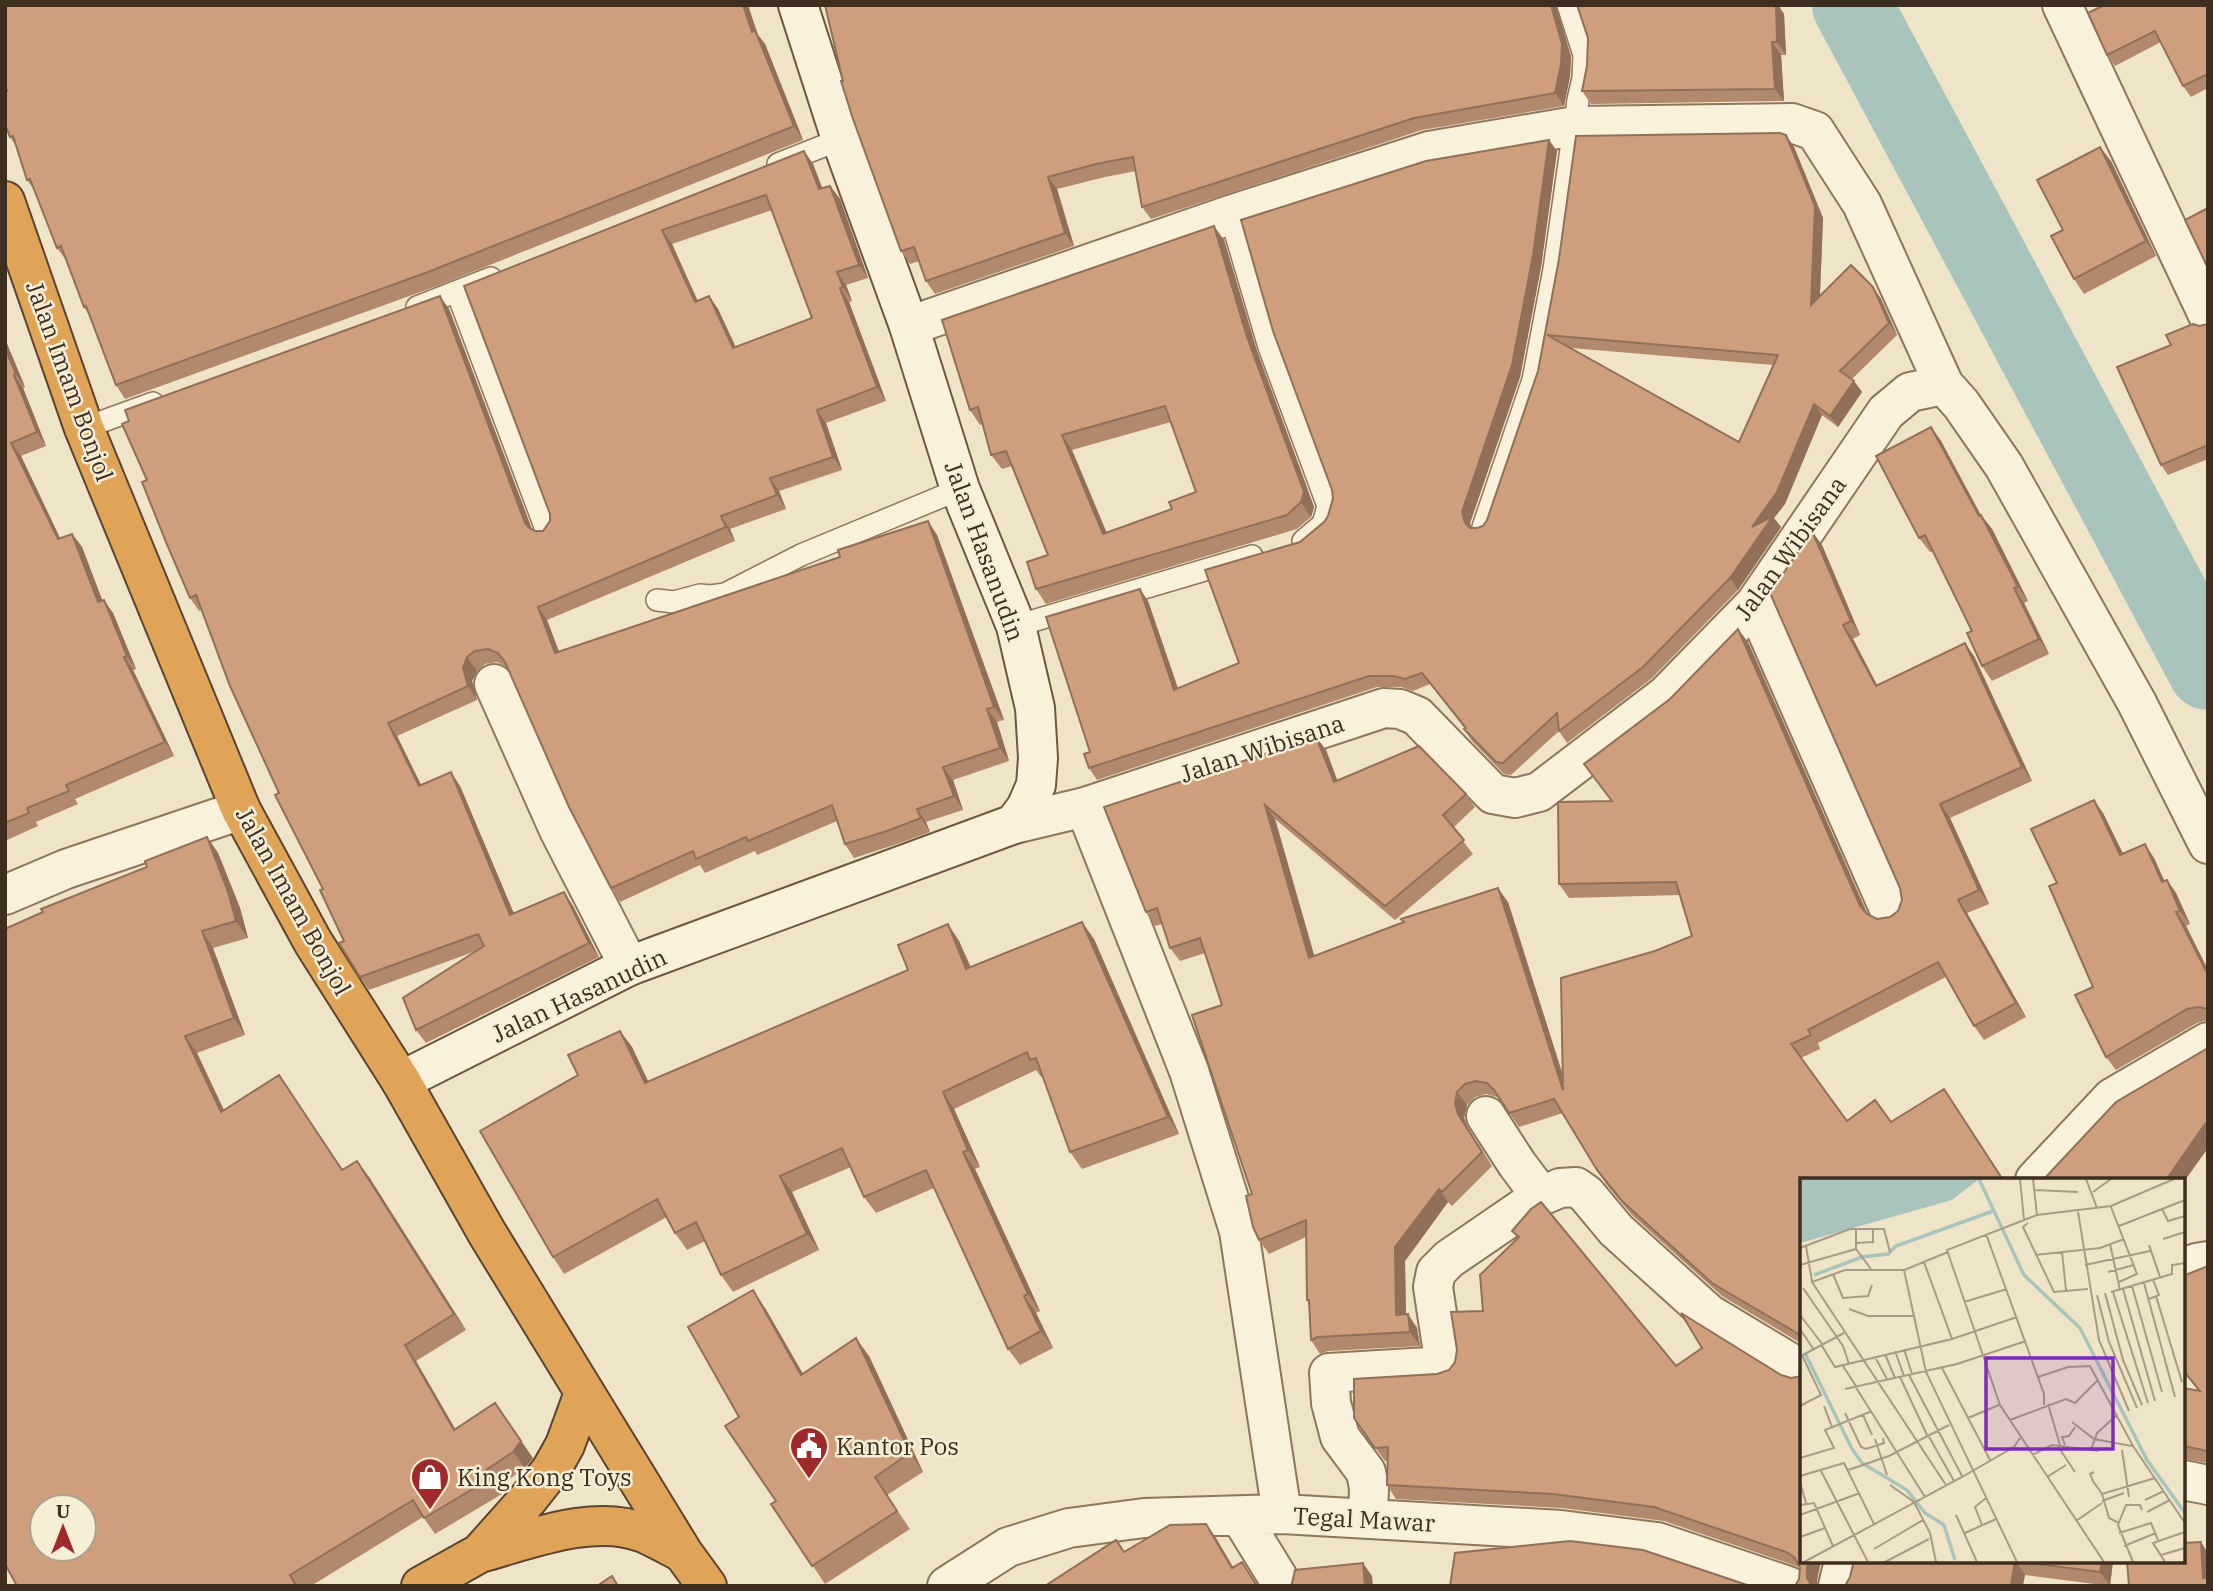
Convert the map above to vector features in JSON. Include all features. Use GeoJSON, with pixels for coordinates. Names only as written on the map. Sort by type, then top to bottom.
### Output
{"type":"FeatureCollection","features":[{"type":"Feature","properties":{"kind":"highway","name":"Jalan Imam Bonjol"},"geometry":{"type":"LineString","coordinates":[[5,201],[84,428],[241,810],[313,942],[401,1082],[487,1233],[683,1553],[707,1586]]}},
{"type":"Feature","properties":{"kind":"highway"},"geometry":{"type":"LineString","coordinates":[[480,1553],[551,1471],[565,1445],[584,1393]]}},
{"type":"Feature","properties":{"kind":"highway"},"geometry":{"type":"LineString","coordinates":[[421,1586],[480,1553],[565,1530],[619,1527],[643,1533],[683,1553]]}},
{"type":"Feature","properties":{"kind":"street","name":"Jalan Hasanudin"},"geometry":{"type":"LineString","coordinates":[[401,1082],[629,966],[1014,824],[1026,808],[1036,785],[1038,758],[1035,708],[1016,626],[960,489],[909,327],[841,139],[798,5]]}},
{"type":"Feature","properties":{"kind":"street"},"geometry":{"type":"LineString","coordinates":[[2063,5],[2208,315]]}},
{"type":"Feature","properties":{"kind":"street"},"geometry":{"type":"LineString","coordinates":[[909,327],[1230,215],[1429,151],[1574,126],[1792,123],[1815,131],[1863,204],[1944,385],[1961,404],[2004,466],[2137,703],[2208,844]]}},
{"type":"Feature","properties":{"kind":"street","name":"Jalan Wibisana"},"geometry":{"type":"LineString","coordinates":[[1014,824],[1085,807],[1384,708],[1400,709],[1416,716],[1493,794],[1515,799],[1539,792],[1666,695],[1755,604],[1886,412],[1910,392],[1944,385]]}},
{"type":"Feature","properties":{"kind":"street"},"geometry":{"type":"LineString","coordinates":[[1755,604],[1890,911]]}},
{"type":"Feature","properties":{"kind":"street"},"geometry":{"type":"LineString","coordinates":[[494,684],[559,830],[629,966]]}},
{"type":"Feature","properties":{"kind":"street"},"geometry":{"type":"LineString","coordinates":[[1085,807],[1189,1071],[1239,1231],[1282,1514]]}},
{"type":"Feature","properties":{"kind":"street"},"geometry":{"type":"LineString","coordinates":[[5,895],[66,869],[241,810]]}},
{"type":"Feature","properties":{"kind":"street"},"geometry":{"type":"LineString","coordinates":[[2037,1178],[2112,1098],[2208,1042]]}},
{"type":"Feature","properties":{"kind":"street"},"geometry":{"type":"LineString","coordinates":[[1486,1116],[1541,1196]]}},
{"type":"Feature","properties":{"kind":"street"},"geometry":{"type":"LineString","coordinates":[[1368,1518],[1366,1472],[1340,1437],[1331,1403],[1329,1373],[1445,1366],[1433,1287],[1436,1272],[1449,1259],[1541,1196],[1560,1188],[1576,1187],[1586,1194],[1616,1230],[1709,1314],[1800,1369]]}},
{"type":"Feature","properties":{"kind":"street"},"geometry":{"type":"LineString","coordinates":[[2185,1271],[2196,1263],[2208,1261]]}},
{"type":"Feature","properties":{"kind":"street"},"geometry":{"type":"LineString","coordinates":[[2185,1480],[2208,1485]]}},
{"type":"Feature","properties":{"kind":"street","name":"Tegal Mawar"},"geometry":{"type":"LineString","coordinates":[[947,1586],[1008,1548],[1069,1528],[1144,1518],[1282,1514],[1561,1530],[1657,1542],[1788,1586]]}},
{"type":"Feature","properties":{"kind":"street"},"geometry":{"type":"LineString","coordinates":[[1240,1516],[1283,1586]]}},
{"type":"Feature","properties":{"kind":"street"},"geometry":{"type":"LineString","coordinates":[[1838,1586],[1844,1563]]}},
{"type":"Feature","properties":{"kind":"lane"},"geometry":{"type":"LineString","coordinates":[[1483,527],[1533,380],[1554,269],[1583,78],[1584,55],[1568,5]]}},
{"type":"Feature","properties":{"kind":"lane"},"geometry":{"type":"LineString","coordinates":[[764,170],[841,139]]}},
{"type":"Feature","properties":{"kind":"lane"},"geometry":{"type":"LineString","coordinates":[[1016,626],[1304,541],[1323,524],[1328,506],[1269,347],[1230,215]]}},
{"type":"Feature","properties":{"kind":"lane"},"geometry":{"type":"LineString","coordinates":[[404,312],[508,271]]}},
{"type":"Feature","properties":{"kind":"lane"},"geometry":{"type":"LineString","coordinates":[[457,292],[547,533]]}},
{"type":"Feature","properties":{"kind":"lane"},"geometry":{"type":"LineString","coordinates":[[84,428],[173,395]]}},
{"type":"Feature","properties":{"kind":"lane"},"geometry":{"type":"LineString","coordinates":[[657,600],[674,602],[700,595],[725,594],[801,555],[960,489]]}},
{"type":"Feature","properties":{"kind":"building"},"geometry":{"type":"Polygon","coordinates":[[[5,5],[743,5],[752,32],[755,30],[794,126],[428,272],[116,385],[61,246],[57,248],[30,179],[27,180],[13,136],[10,137],[5,124],[5,5]]]}},
{"type":"Feature","properties":{"kind":"building"},"geometry":{"type":"Polygon","coordinates":[[[825,5],[1551,5],[1562,44],[1561,64],[1555,93],[1414,118],[1142,207],[1133,157],[1048,177],[1065,233],[926,281],[914,247],[901,251],[841,81],[825,5]]]}},
{"type":"Feature","properties":{"kind":"building"},"geometry":{"type":"Polygon","coordinates":[[[1577,5],[1776,5],[1777,42],[1772,42],[1775,89],[1582,91],[1587,66],[1588,38],[1577,5]]]}},
{"type":"Feature","properties":{"kind":"building"},"geometry":{"type":"Polygon","coordinates":[[[2104,5],[2208,5],[2208,74],[2183,86],[2155,31],[2107,55],[2088,13],[2104,5]]]}},
{"type":"Feature","properties":{"kind":"building"},"geometry":{"type":"Polygon","coordinates":[[[1786,135],[1815,206],[1811,305],[1851,265],[1873,287],[1889,323],[1840,371],[1854,381],[1830,416],[1814,404],[1777,492],[1752,527],[1773,516],[1730,578],[1643,667],[1559,731],[1557,713],[1503,763],[1496,762],[1464,729],[1466,728],[1422,673],[1405,679],[1369,676],[1089,768],[1084,754],[1090,752],[1046,617],[1140,589],[1174,690],[1239,663],[1205,570],[1300,542],[1324,522],[1333,498],[1273,331],[1241,220],[1426,161],[1549,140],[1533,255],[1512,365],[1462,512],[1465,523],[1470,528],[1477,528],[1483,526],[1487,520],[1538,371],[1559,259],[1576,136],[1786,135]],[[1547,335],[1739,442],[1778,355],[1547,335]]]}},
{"type":"Feature","properties":{"kind":"building"},"geometry":{"type":"Polygon","coordinates":[[[2100,147],[2146,241],[2074,279],[2051,236],[2063,230],[2037,180],[2100,147]]]}},
{"type":"Feature","properties":{"kind":"building"},"geometry":{"type":"Polygon","coordinates":[[[804,151],[819,189],[830,186],[859,265],[837,272],[843,287],[840,288],[877,387],[817,410],[833,457],[770,478],[777,495],[721,516],[726,527],[538,607],[555,653],[840,557],[838,550],[928,521],[994,707],[987,709],[1000,748],[943,767],[954,796],[917,809],[921,818],[887,831],[845,844],[832,805],[748,841],[746,837],[696,859],[693,851],[611,888],[569,807],[505,662],[498,653],[488,649],[475,651],[467,657],[463,668],[468,686],[388,723],[419,786],[451,772],[510,915],[564,892],[589,943],[416,1030],[403,998],[484,946],[478,934],[360,977],[339,943],[344,941],[320,890],[323,889],[275,795],[279,793],[230,686],[196,595],[190,598],[142,482],[147,480],[122,424],[129,421],[125,410],[440,296],[525,523],[535,531],[543,531],[550,521],[550,514],[464,286],[804,151]],[[766,195],[662,230],[695,302],[709,296],[733,348],[812,318],[766,195]]]}},
{"type":"Feature","properties":{"kind":"building"},"geometry":{"type":"Polygon","coordinates":[[[2208,208],[2208,268],[2185,220],[2208,208]]]}},
{"type":"Feature","properties":{"kind":"building"},"geometry":{"type":"Polygon","coordinates":[[[1214,226],[1247,337],[1304,492],[1301,502],[1287,515],[1036,589],[1027,562],[1048,555],[1006,451],[991,455],[978,407],[970,410],[942,320],[1214,226]],[[1165,406],[1062,435],[1103,534],[1172,509],[1169,502],[1196,492],[1165,406]]]}},
{"type":"Feature","properties":{"kind":"building"},"geometry":{"type":"Polygon","coordinates":[[[2193,324],[2208,324],[2208,445],[2161,465],[2117,367],[2171,345],[2166,335],[2193,324]]]}},
{"type":"Feature","properties":{"kind":"building"},"geometry":{"type":"Polygon","coordinates":[[[5,348],[37,432],[11,443],[58,539],[72,534],[98,602],[104,600],[127,656],[124,657],[165,742],[66,785],[69,791],[27,808],[29,813],[5,823],[5,348]]]}},
{"type":"Feature","properties":{"kind":"building"},"geometry":{"type":"Polygon","coordinates":[[[1931,427],[2018,587],[2014,588],[2039,639],[1982,666],[1967,633],[1972,631],[1925,535],[1919,538],[1876,456],[1931,427]]]}},
{"type":"Feature","properties":{"kind":"building"},"geometry":{"type":"Polygon","coordinates":[[[1812,531],[1851,621],[1843,625],[1876,686],[1965,643],[2022,767],[1940,804],[1979,890],[1958,900],[2016,1003],[1974,1026],[1938,962],[1808,1030],[1811,1035],[1791,1044],[1847,1121],[1875,1100],[1891,1122],[1944,1089],[2002,1178],[1800,1178],[1800,1335],[1712,1283],[1622,1201],[1597,1170],[1554,1099],[1509,1113],[1487,1083],[1476,1081],[1465,1084],[1457,1092],[1455,1104],[1458,1114],[1482,1152],[1442,1192],[1439,1189],[1395,1247],[1396,1315],[1408,1314],[1410,1332],[1318,1337],[1311,1340],[1307,1300],[1306,1220],[1259,1240],[1246,1196],[1252,1194],[1192,1015],[1222,1005],[1200,938],[1170,948],[1157,908],[1146,912],[1104,807],[1316,737],[1334,782],[1419,746],[1466,794],[1443,815],[1464,840],[1385,906],[1265,805],[1309,958],[1404,922],[1401,919],[1498,888],[1563,1090],[1561,978],[1655,951],[1692,936],[1676,882],[1559,884],[1558,802],[1612,801],[1584,764],[1670,699],[1738,629],[1860,906],[1867,914],[1877,919],[1890,917],[1898,911],[1902,900],[1900,888],[1770,593],[1812,531]]]}},
{"type":"Feature","properties":{"kind":"building"},"geometry":{"type":"Polygon","coordinates":[[[2094,800],[2120,855],[2145,844],[2162,882],[2167,880],[2180,911],[2176,912],[2208,975],[2208,1009],[2187,1009],[2106,1057],[2075,995],[2093,987],[2049,886],[2057,883],[2031,829],[2094,800]]]}},
{"type":"Feature","properties":{"kind":"building"},"geometry":{"type":"Polygon","coordinates":[[[207,837],[228,892],[236,921],[202,931],[234,1018],[185,1036],[221,1112],[279,1075],[342,1170],[357,1161],[454,1314],[405,1345],[454,1430],[495,1403],[521,1441],[513,1452],[486,1470],[491,1478],[424,1518],[413,1500],[290,1575],[296,1586],[17,1586],[5,1564],[5,929],[43,912],[41,909],[147,867],[145,861],[207,837]]]}},
{"type":"Feature","properties":{"kind":"building"},"geometry":{"type":"Polygon","coordinates":[[[1082,922],[1168,1117],[1070,1152],[1036,1058],[1030,1060],[1027,1052],[943,1092],[968,1150],[963,1152],[1028,1294],[1024,1296],[1041,1331],[1008,1349],[926,1170],[864,1197],[842,1148],[780,1176],[807,1234],[721,1275],[696,1222],[675,1233],[657,1199],[553,1257],[480,1131],[578,1075],[568,1055],[620,1031],[645,1083],[908,970],[898,945],[948,924],[966,969],[1082,922]]]}},
{"type":"Feature","properties":{"kind":"building"},"geometry":{"type":"Polygon","coordinates":[[[2208,1048],[2208,1129],[2205,1124],[2167,1178],[2045,1178],[2116,1102],[2208,1048]]]}},
{"type":"Feature","properties":{"kind":"building"},"geometry":{"type":"Polygon","coordinates":[[[1541,1202],[1676,1366],[1702,1348],[1681,1313],[1781,1375],[1791,1378],[1800,1376],[1800,1563],[1808,1563],[1807,1578],[1812,1586],[1795,1586],[1800,1567],[1794,1557],[1786,1552],[1654,1507],[1553,1494],[1387,1485],[1388,1447],[1375,1448],[1354,1418],[1354,1379],[1437,1374],[1449,1370],[1455,1362],[1457,1350],[1451,1312],[1483,1311],[1480,1275],[1519,1237],[1512,1231],[1531,1209],[1541,1202]]]}},
{"type":"Feature","properties":{"kind":"building"},"geometry":{"type":"Polygon","coordinates":[[[2208,1266],[2208,1452],[2185,1446],[2185,1388],[2200,1391],[2185,1372],[2185,1275],[2208,1266]]]}},
{"type":"Feature","properties":{"kind":"building"},"geometry":{"type":"Polygon","coordinates":[[[753,1290],[801,1375],[856,1338],[910,1453],[875,1477],[897,1511],[812,1566],[771,1504],[776,1501],[725,1426],[739,1417],[688,1327],[753,1290]]]}},
{"type":"Feature","properties":{"kind":"building"},"geometry":{"type":"Polygon","coordinates":[[[1206,1524],[1232,1568],[1242,1562],[1257,1586],[1045,1586],[1116,1540],[1124,1552],[1170,1525],[1206,1524]]]}},
{"type":"Feature","properties":{"kind":"building"},"geometry":{"type":"Polygon","coordinates":[[[1570,1541],[1643,1550],[1750,1586],[1450,1586],[1455,1553],[1570,1541]]]}},
{"type":"Feature","properties":{"kind":"building"},"geometry":{"type":"Polygon","coordinates":[[[2201,1542],[2203,1578],[2208,1578],[2208,1586],[2129,1586],[2127,1563],[2185,1563],[2185,1543],[2201,1542]]]}},
{"type":"Feature","properties":{"kind":"building"},"geometry":{"type":"Polygon","coordinates":[[[1363,1563],[1365,1586],[1290,1586],[1295,1570],[1363,1563]]]}},
{"type":"Feature","properties":{"kind":"building"},"geometry":{"type":"Polygon","coordinates":[[[1854,1563],[2015,1563],[2011,1586],[1845,1586],[1854,1563]]]}},
{"type":"Feature","properties":{"kind":"building"},"geometry":{"type":"Polygon","coordinates":[[[2030,1563],[2102,1563],[2100,1572],[2030,1563]]]}},
{"type":"Feature","properties":{"kind":"building"},"geometry":{"type":"Polygon","coordinates":[[[612,1576],[618,1586],[597,1586],[612,1576]]]}},
{"type":"Feature","properties":{"kind":"waterway"},"geometry":{"type":"LineString","coordinates":[[1852,5],[2208,670]]}},
{"type":"Feature","properties":{"kind":"place","name":"Kantor Pos"},"geometry":{"type":"Point","coordinates":[809,1480]}},
{"type":"Feature","properties":{"kind":"place","name":"King Kong Toys"},"geometry":{"type":"Point","coordinates":[430,1511]}}]}
